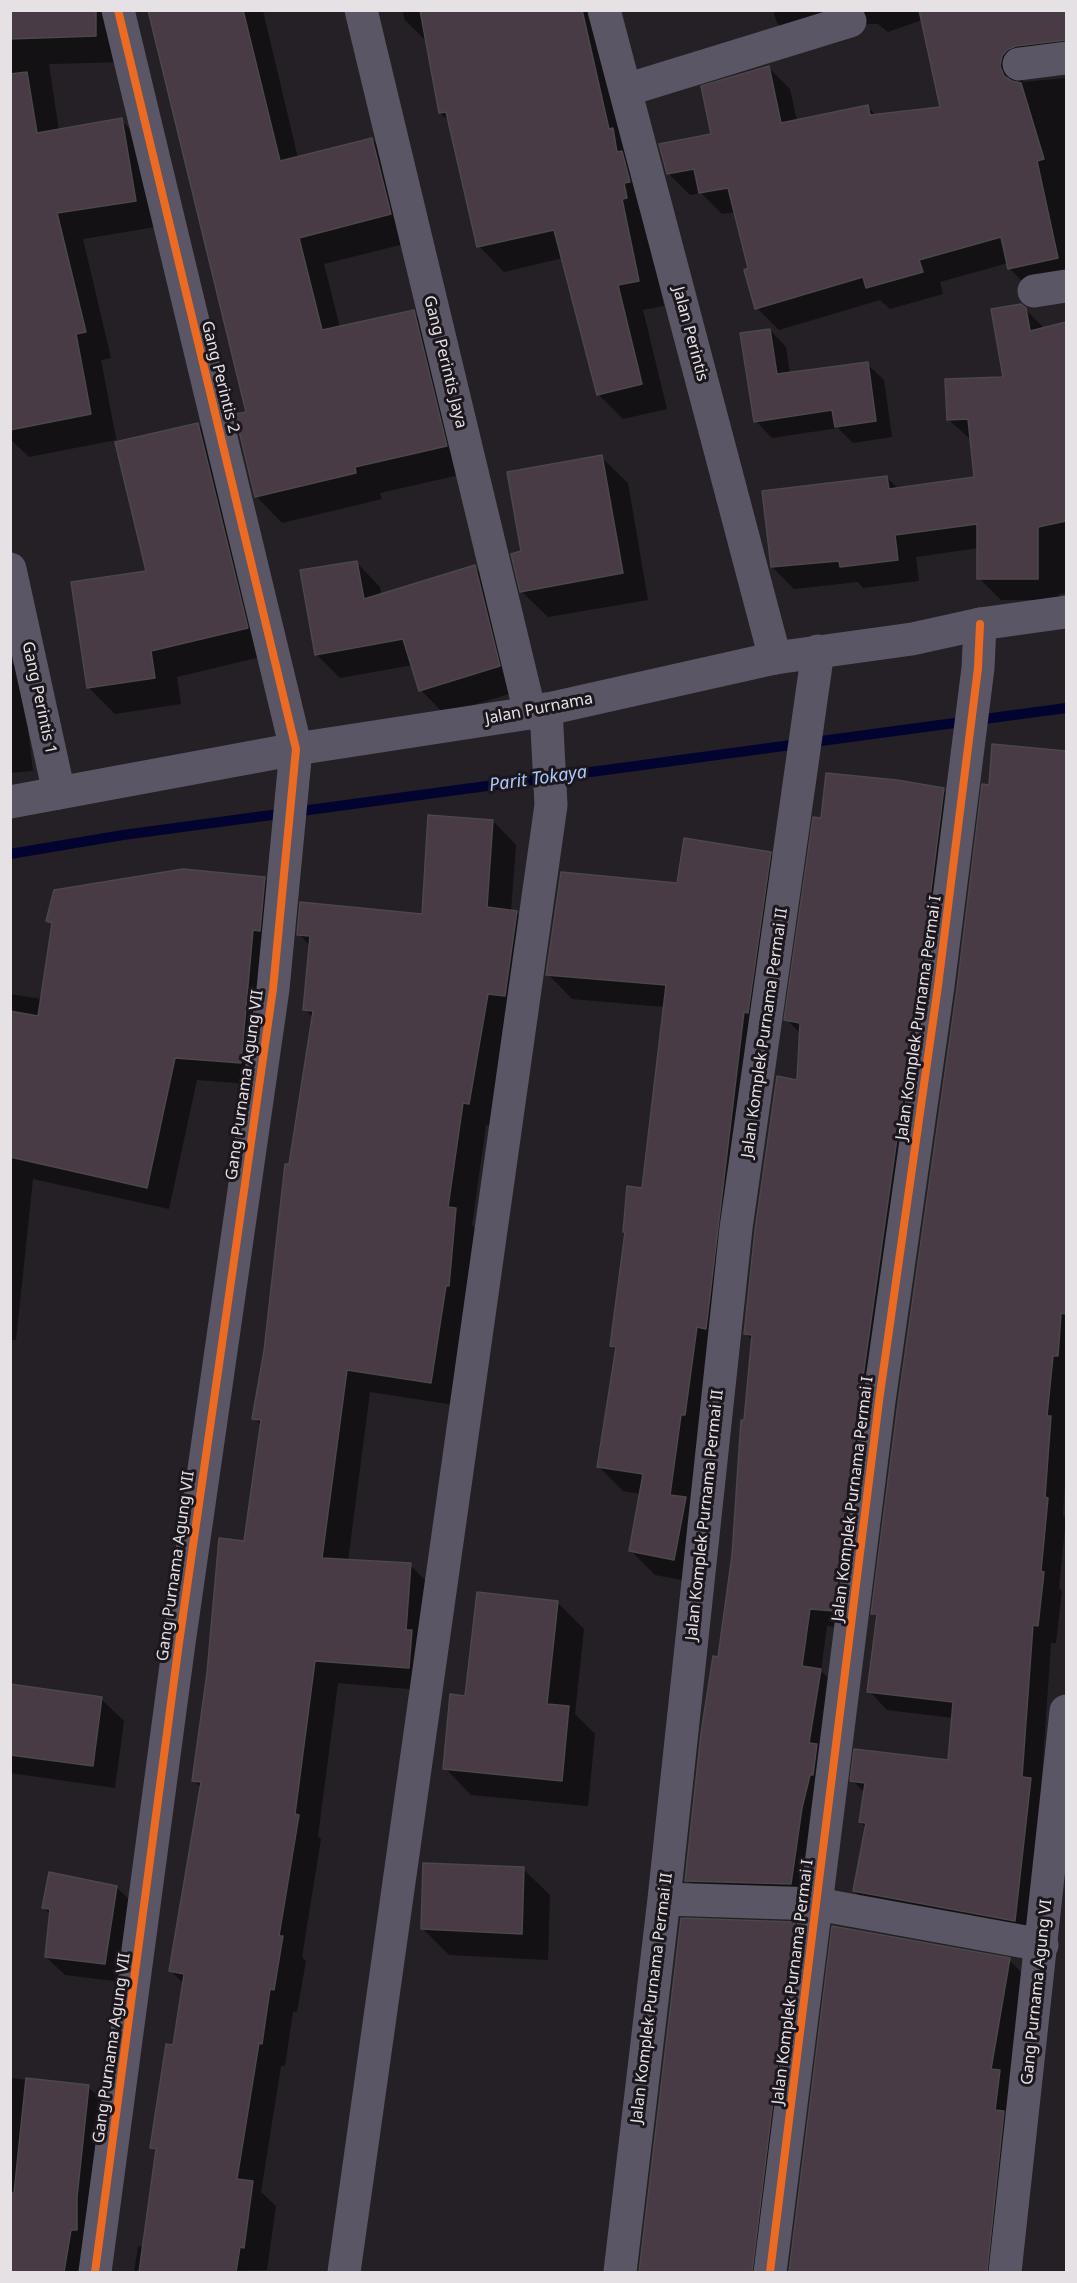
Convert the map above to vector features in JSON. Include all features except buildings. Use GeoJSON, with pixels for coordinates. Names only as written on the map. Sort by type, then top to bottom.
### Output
{"type":"FeatureCollection","features":[{"type":"Feature","properties":{"kind":"street","name":"Gang Perintis 2"},"geometry":{"type":"LineString","coordinates":[[118,10],[296,749],[294,786]]}},
{"type":"Feature","properties":{"kind":"street","name":"Gang Perintis Jaya"},"geometry":{"type":"LineString","coordinates":[[344,2272],[551,805],[550,750],[538,711],[360,10]]}},
{"type":"Feature","properties":{"kind":"street","name":"Jalan Perintis"},"geometry":{"type":"LineString","coordinates":[[604,10],[776,658]]}},
{"type":"Feature","properties":{"kind":"street"},"geometry":{"type":"LineString","coordinates":[[626,90],[850,21]]}},
{"type":"Feature","properties":{"kind":"street"},"geometry":{"type":"LineString","coordinates":[[1019,64],[1066,58]]}},
{"type":"Feature","properties":{"kind":"street"},"geometry":{"type":"LineString","coordinates":[[1034,291],[1066,286]]}},
{"type":"Feature","properties":{"kind":"street","name":"Gang Perintis 1"},"geometry":{"type":"LineString","coordinates":[[10,569],[60,793]]}},
{"type":"Feature","properties":{"kind":"street","name":"Jalan Purnama"},"geometry":{"type":"LineString","coordinates":[[10,802],[296,749],[538,711],[776,658],[912,639],[980,624],[1066,612]]}},
{"type":"Feature","properties":{"kind":"street","name":"Jalan Komplek Purnama Permai I"},"geometry":{"type":"LineString","coordinates":[[770,2272],[879,1401],[938,986],[978,668],[980,624]]}},
{"type":"Feature","properties":{"kind":"street","name":"Jalan Komplek Purnama Permai II"},"geometry":{"type":"LineString","coordinates":[[620,2272],[664,1899],[736,1228],[814,697],[818,651]]}},
{"type":"Feature","properties":{"kind":"street","name":"Gang Purnama Agung VII"},"geometry":{"type":"LineString","coordinates":[[95,2272],[179,1643],[273,989],[294,786]]}},
{"type":"Feature","properties":{"kind":"street","name":"Gang Purnama Agung VI"},"geometry":{"type":"LineString","coordinates":[[1005,2272],[1066,1711]]}},
{"type":"Feature","properties":{"kind":"street"},"geometry":{"type":"LineString","coordinates":[[664,1899],[817,1904],[1042,1945]]}},
{"type":"Feature","properties":{"kind":"waterway","name":"Parit Tokaya"},"geometry":{"type":"LineString","coordinates":[[10,854],[123,835],[1066,708]]}},
{"type":"Feature","properties":{"kind":"cycle path"},"geometry":{"type":"LineString","coordinates":[[95,2272],[179,1643],[273,989],[296,749],[118,10]]}},
{"type":"Feature","properties":{"kind":"cycle path"},"geometry":{"type":"LineString","coordinates":[[770,2272],[879,1401],[938,986],[978,668],[980,624]]}}]}
